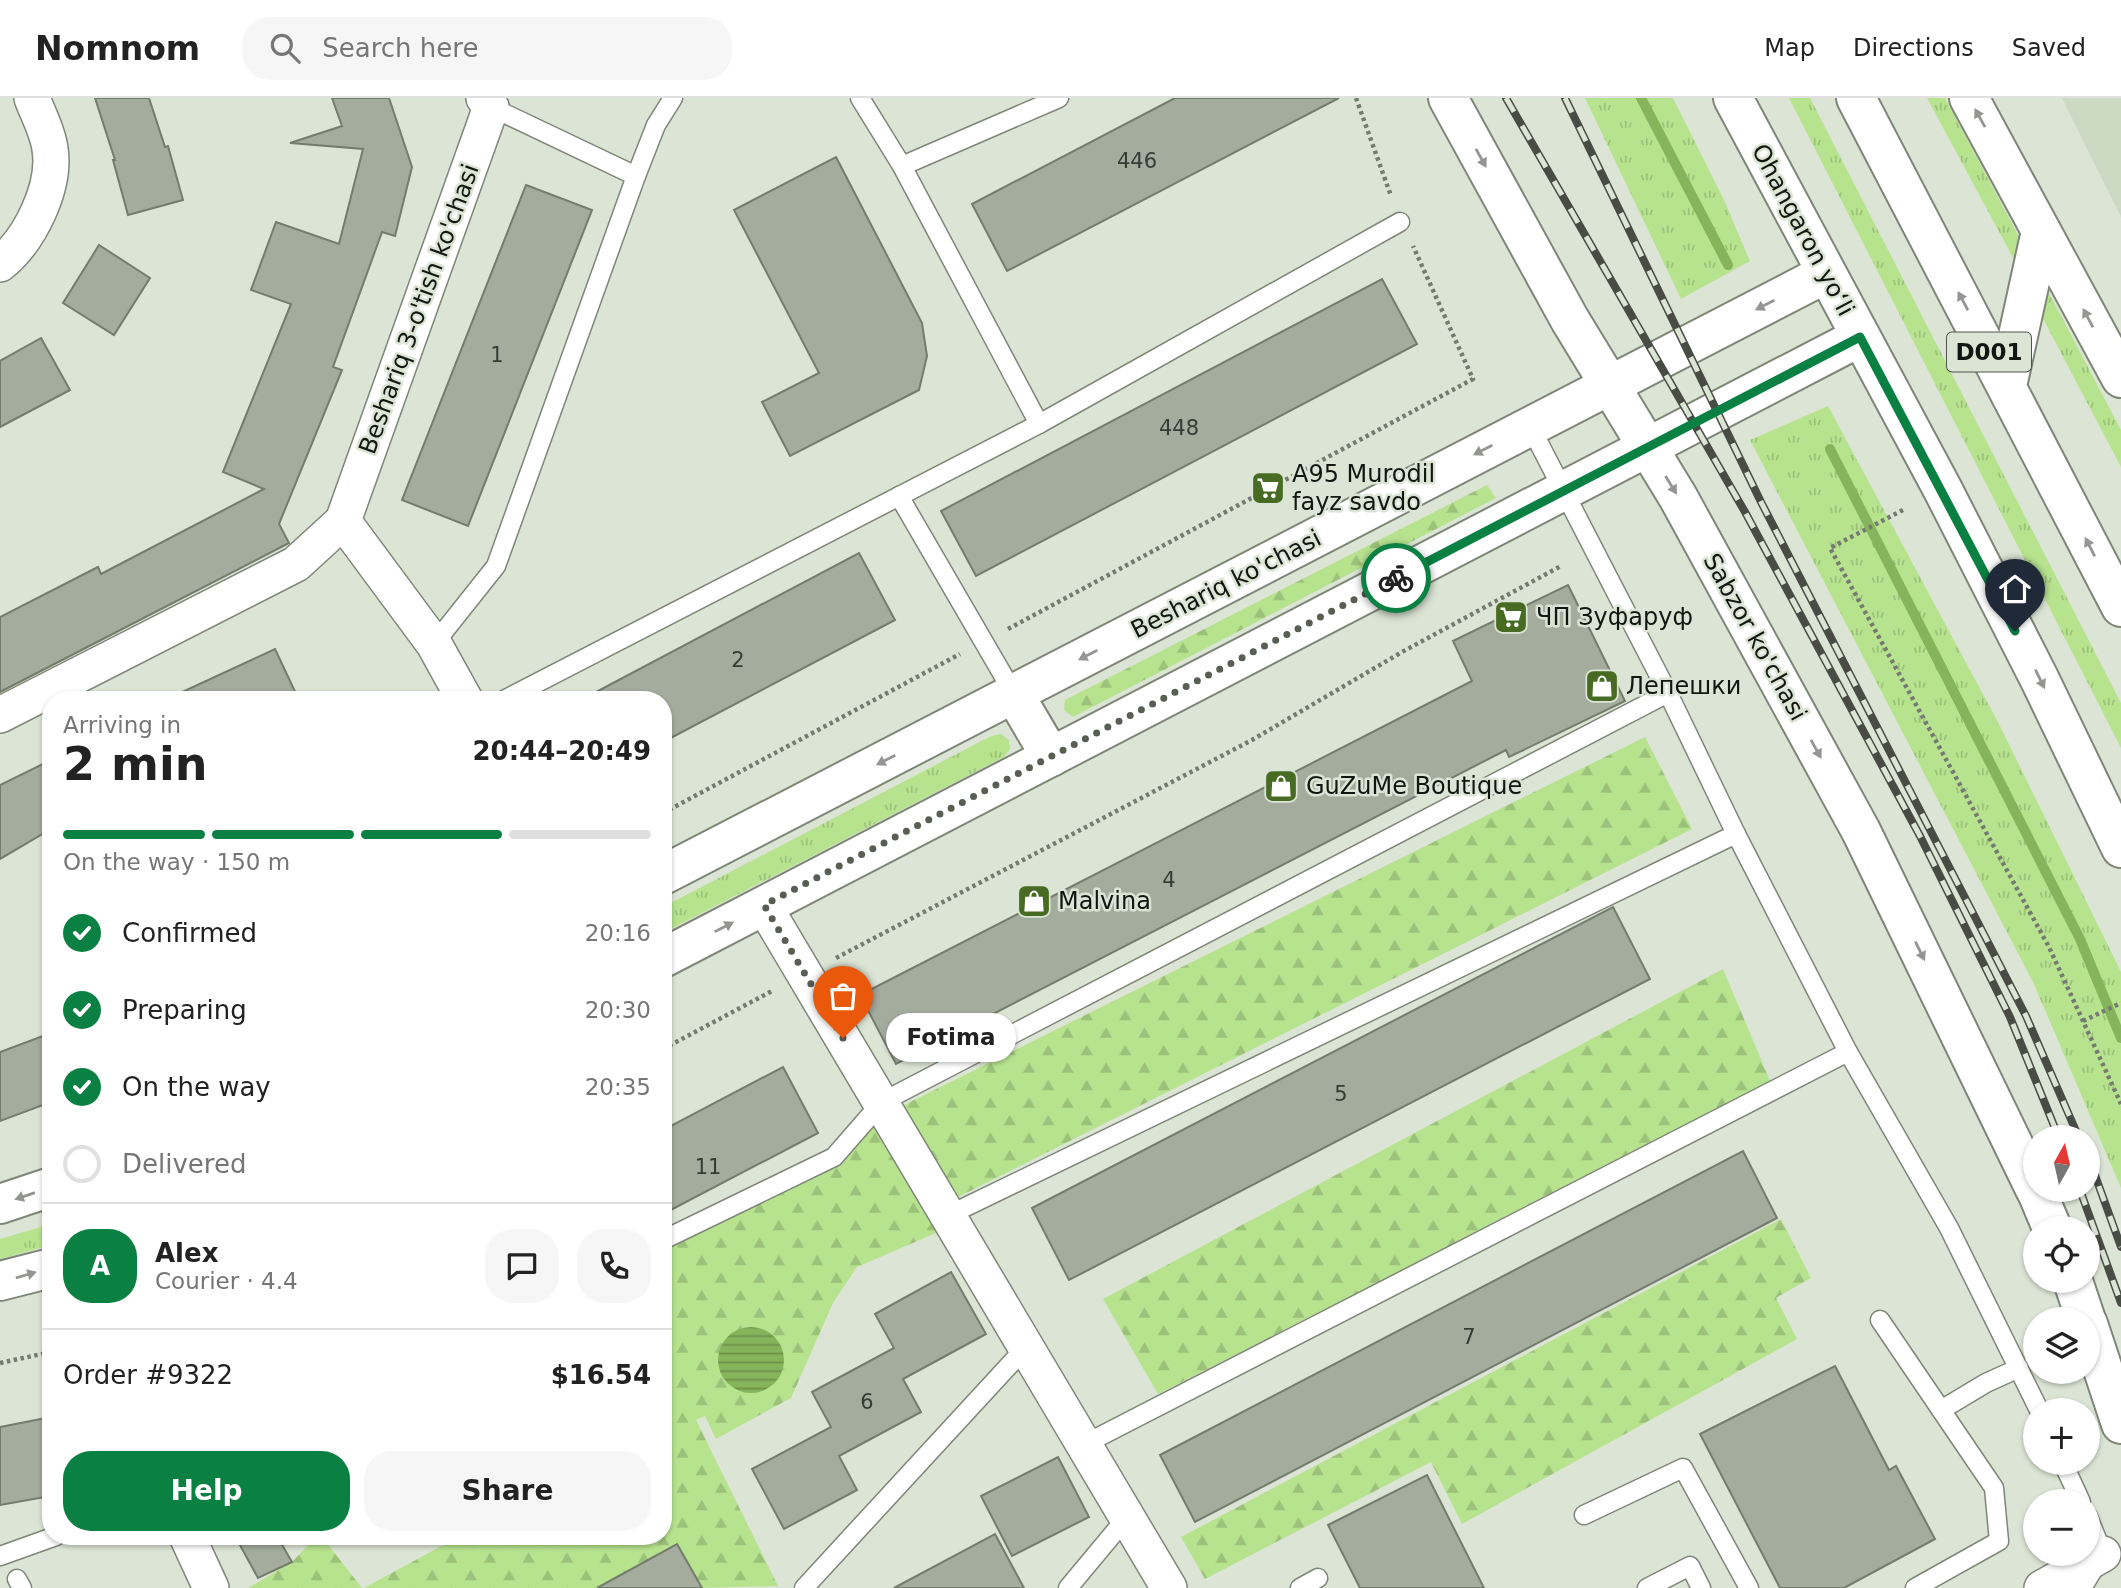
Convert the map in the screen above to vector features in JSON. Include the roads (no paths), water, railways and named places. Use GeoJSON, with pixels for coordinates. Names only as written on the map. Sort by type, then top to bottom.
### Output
{"type":"FeatureCollection","features":[{"type":"Feature","properties":{"kind":"main road","name":"Sabzor ko'chasi"},"geometry":{"type":"LineString","coordinates":[[1448,98],[1609,386],[1678,497],[1861,831],[2023,1165]]}},
{"type":"Feature","properties":{"kind":"main road","name":"Ohangaron yoʻli"},"geometry":{"type":"LineString","coordinates":[[1732,98],[2034,666],[2121,848]]}},
{"type":"Feature","properties":{"kind":"main road","name":"D001"},"geometry":{"type":"LineString","coordinates":[[1856,98],[2121,607]]}},
{"type":"Feature","properties":{"kind":"main road"},"geometry":{"type":"LineString","coordinates":[[1969,98],[2121,378]]}},
{"type":"Feature","properties":{"kind":"main road"},"geometry":{"type":"LineString","coordinates":[[2007,387],[2041,231]]}},
{"type":"Feature","properties":{"kind":"main road","name":"Beshariq ko'chasi"},"geometry":{"type":"LineString","coordinates":[[672,870],[1825,274]]}},
{"type":"Feature","properties":{"kind":"main road"},"geometry":{"type":"LineString","coordinates":[[672,953],[1860,337]]}},
{"type":"Feature","properties":{"kind":"main road"},"geometry":{"type":"LineString","coordinates":[[1013,694],[1051,757]]}},
{"type":"Feature","properties":{"kind":"main road"},"geometry":{"type":"LineString","coordinates":[[0,1205],[42,1190]]}},
{"type":"Feature","properties":{"kind":"main road"},"geometry":{"type":"LineString","coordinates":[[0,1281],[42,1270]]}},
{"type":"Feature","properties":{"kind":"main road"},"geometry":{"type":"LineString","coordinates":[[2100,1361],[2121,1424]]}},
{"type":"Feature","properties":{"kind":"street"},"geometry":{"type":"LineString","coordinates":[[0,264],[29,229],[45,192],[50,170],[50,148],[32,98]]}},
{"type":"Feature","properties":{"kind":"street","name":"Beshariq 3-o'tish ko'chasi"},"geometry":{"type":"LineString","coordinates":[[47,691],[296,564],[343,521],[487,102]]}},
{"type":"Feature","properties":{"kind":"street"},"geometry":{"type":"LineString","coordinates":[[343,521],[434,644],[460,691]]}},
{"type":"Feature","properties":{"kind":"street","name":"Beshariq 3-o'tish ko'chasi"},"geometry":{"type":"LineString","coordinates":[[0,715],[42,694]]}},
{"type":"Feature","properties":{"kind":"street"},"geometry":{"type":"LineString","coordinates":[[764,905],[1169,1588]]}},
{"type":"Feature","properties":{"kind":"street"},"geometry":{"type":"LineString","coordinates":[[191,1545],[211,1588]]}},
{"type":"Feature","properties":{"kind":"street"},"geometry":{"type":"LineString","coordinates":[[2042,1588],[2103,1554]]}},
{"type":"Feature","properties":{"kind":"lane"},"geometry":{"type":"LineString","coordinates":[[434,644],[496,566],[636,176],[656,125],[673,98]]}},
{"type":"Feature","properties":{"kind":"lane"},"geometry":{"type":"LineString","coordinates":[[860,98],[902,166],[1040,424]]}},
{"type":"Feature","properties":{"kind":"lane"},"geometry":{"type":"LineString","coordinates":[[902,166],[1059,98]]}},
{"type":"Feature","properties":{"kind":"lane"},"geometry":{"type":"LineString","coordinates":[[487,102],[636,176]]}},
{"type":"Feature","properties":{"kind":"lane"},"geometry":{"type":"LineString","coordinates":[[521,691],[1040,424],[1400,222]]}},
{"type":"Feature","properties":{"kind":"lane"},"geometry":{"type":"LineString","coordinates":[[1530,426],[1668,693],[1736,834],[1849,1052],[1949,1228],[2034,1398]]}},
{"type":"Feature","properties":{"kind":"lane"},"geometry":{"type":"LineString","coordinates":[[899,496],[1013,694]]}},
{"type":"Feature","properties":{"kind":"lane"},"geometry":{"type":"LineString","coordinates":[[672,1236],[834,1157],[882,1102],[1668,693]]}},
{"type":"Feature","properties":{"kind":"lane"},"geometry":{"type":"LineString","coordinates":[[949,1215],[1736,834]]}},
{"type":"Feature","properties":{"kind":"lane"},"geometry":{"type":"LineString","coordinates":[[1084,1444],[1849,1052]]}},
{"type":"Feature","properties":{"kind":"lane"},"geometry":{"type":"LineString","coordinates":[[1880,1320],[1994,1488],[1999,1541],[1915,1588]]}},
{"type":"Feature","properties":{"kind":"lane"},"geometry":{"type":"LineString","coordinates":[[804,1588],[1027,1346]]}},
{"type":"Feature","properties":{"kind":"lane"},"geometry":{"type":"LineString","coordinates":[[1941,1410],[1986,1383],[2020,1368]]}},
{"type":"Feature","properties":{"kind":"lane"},"geometry":{"type":"LineString","coordinates":[[1584,1515],[1683,1468],[1749,1588]]}},
{"type":"Feature","properties":{"kind":"lane"},"geometry":{"type":"LineString","coordinates":[[1068,1588],[1128,1516]]}},
{"type":"Feature","properties":{"kind":"lane"},"geometry":{"type":"LineString","coordinates":[[0,1556],[42,1541]]}},
{"type":"Feature","properties":{"kind":"lane"},"geometry":{"type":"LineString","coordinates":[[2082,1588],[2103,1554],[2100,1547]]}},
{"type":"Feature","properties":{"kind":"lane"},"geometry":{"type":"LineString","coordinates":[[1647,1588],[1690,1566],[1701,1588]]}},
{"type":"Feature","properties":{"kind":"lane"},"geometry":{"type":"LineString","coordinates":[[1300,1588],[1318,1578]]}},
{"type":"Feature","properties":{"kind":"waterway"},"geometry":{"type":"LineString","coordinates":[[1641,98],[1728,265]]}},
{"type":"Feature","properties":{"kind":"waterway"},"geometry":{"type":"LineString","coordinates":[[1830,449],[2080,939],[2121,1038]]}},
{"type":"Feature","properties":{"kind":"railway"},"geometry":{"type":"LineString","coordinates":[[1506,98],[1745,512],[1920,836],[2010,1017],[2054,1125]]}},
{"type":"Feature","properties":{"kind":"railway"},"geometry":{"type":"LineString","coordinates":[[1565,98],[1761,502],[2026,1016],[2073,1125]]}},
{"type":"Feature","properties":{"kind":"railway"},"geometry":{"type":"LineString","coordinates":[[2100,1189],[2121,1247]]}},
{"type":"Feature","properties":{"kind":"railway"},"geometry":{"type":"LineString","coordinates":[[2084,1202],[2121,1303]]}},
{"type":"Feature","properties":{"kind":"place","name":"A95 Murodil fayz savdo"},"geometry":{"type":"Point","coordinates":[1268,488]}},
{"type":"Feature","properties":{"kind":"place","name":"ЧП Зуфаруф"},"geometry":{"type":"Point","coordinates":[1511,617]}},
{"type":"Feature","properties":{"kind":"place","name":"Лепешки"},"geometry":{"type":"Point","coordinates":[1602,686]}},
{"type":"Feature","properties":{"kind":"place","name":"GuZuMe Boutique"},"geometry":{"type":"Point","coordinates":[1281,786]}},
{"type":"Feature","properties":{"kind":"place","name":"Malvina"},"geometry":{"type":"Point","coordinates":[1034,901]}},
{"type":"Feature","properties":{"kind":"place","name":"Fotima"},"geometry":{"type":"Point","coordinates":[843,1038]}}]}
